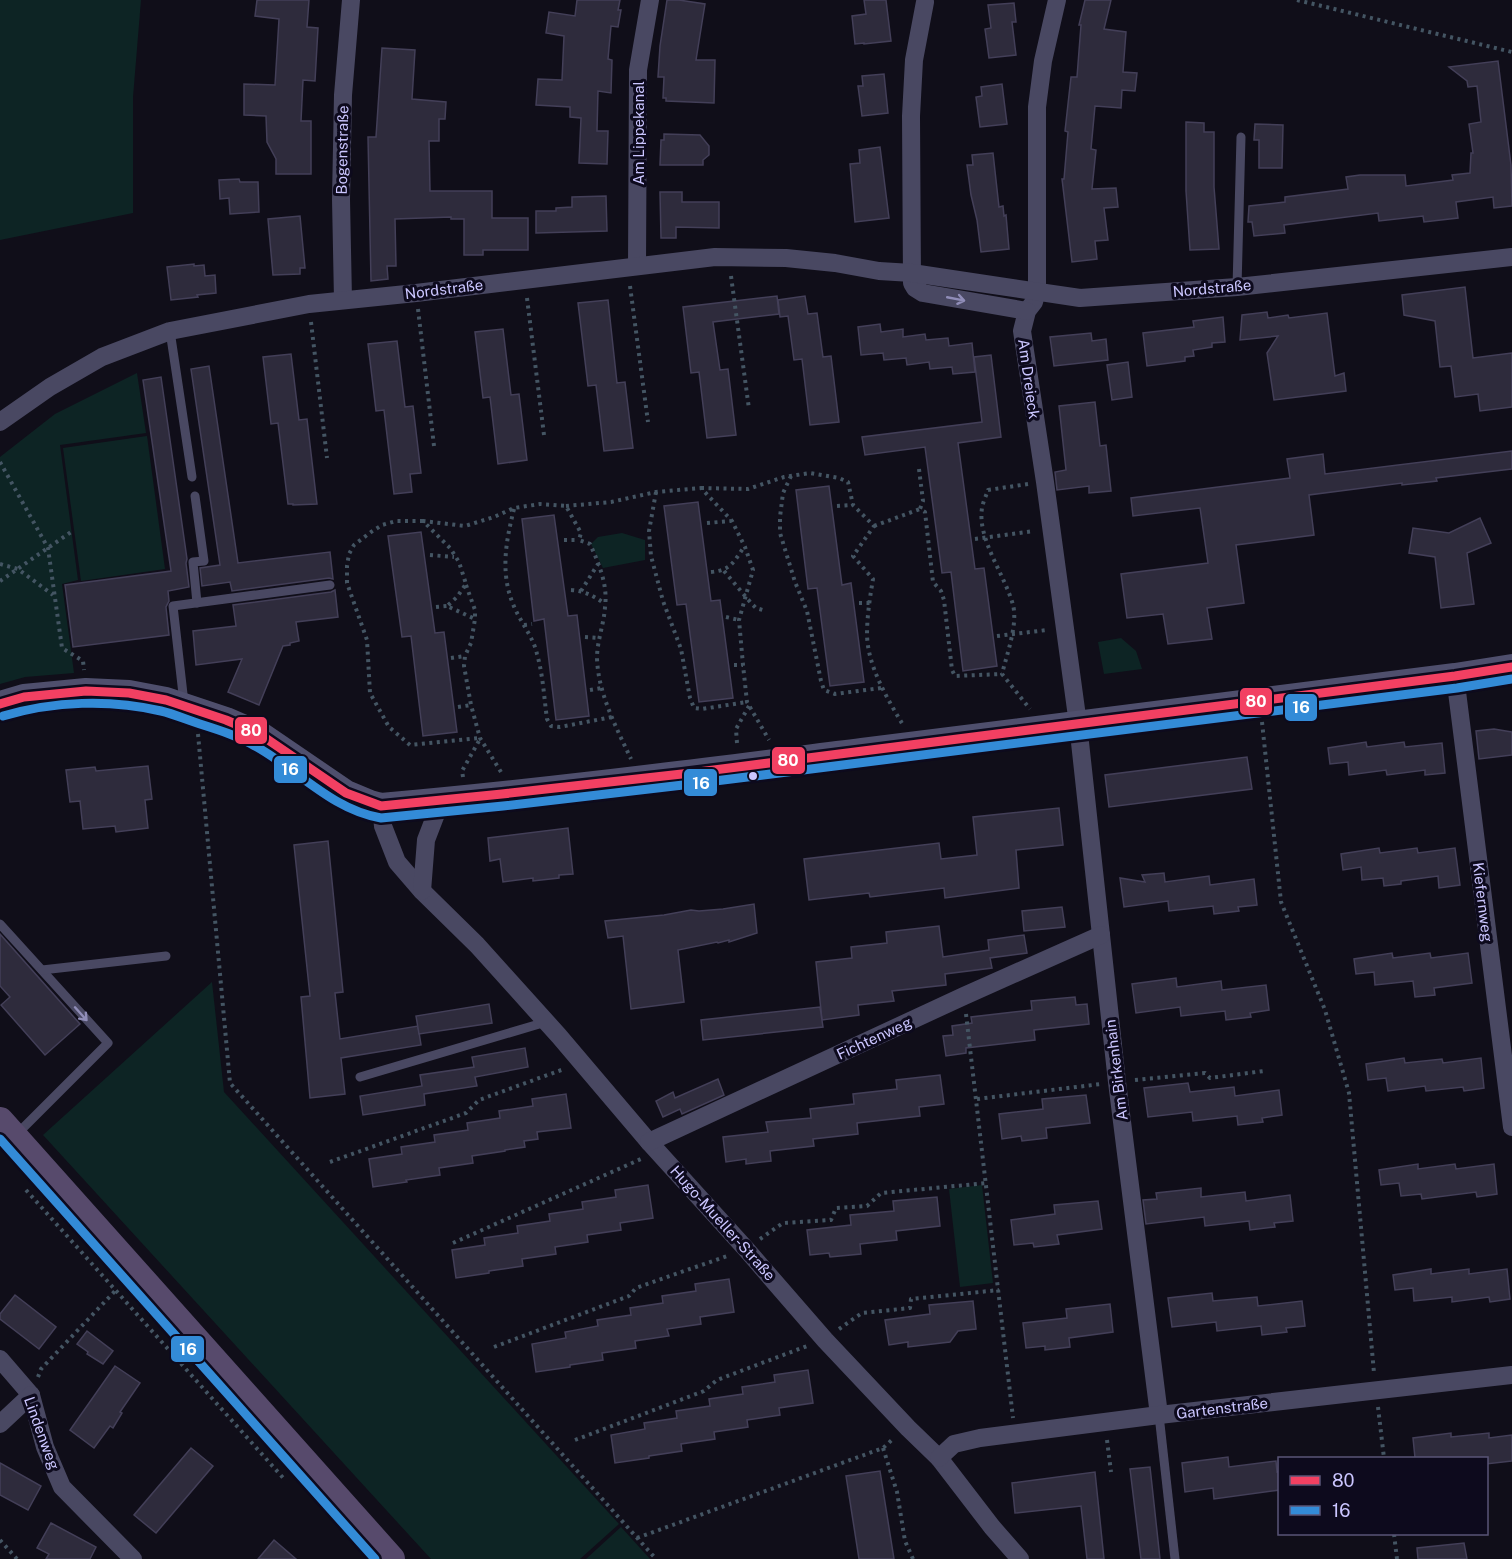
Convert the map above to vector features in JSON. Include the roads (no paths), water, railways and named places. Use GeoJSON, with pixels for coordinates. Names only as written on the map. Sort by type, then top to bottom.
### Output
{"type":"FeatureCollection","features":[{"type":"Feature","properties":{"kind":"main road"},"geometry":{"type":"LineString","coordinates":[[7,1129],[391,1559]]}},
{"type":"Feature","properties":{"kind":"street","name":"Bogenstraße"},"geometry":{"type":"LineString","coordinates":[[343,300],[341,199],[343,95],[351,0]]}},
{"type":"Feature","properties":{"kind":"street","name":"Am Lippekanal"},"geometry":{"type":"LineString","coordinates":[[633,267],[638,70],[650,0]]}},
{"type":"Feature","properties":{"kind":"street","name":"Am Dreieck"},"geometry":{"type":"LineString","coordinates":[[1057,0],[1043,61],[1037,107],[1037,291],[1034,302],[1027,311],[1022,331],[1078,724]]}},
{"type":"Feature","properties":{"kind":"street"},"geometry":{"type":"LineString","coordinates":[[925,2],[914,60],[911,116],[912,283],[923,293],[1027,311]]}},
{"type":"Feature","properties":{"kind":"street","name":"Nordstraße"},"geometry":{"type":"LineString","coordinates":[[0,422],[50,387],[102,357],[170,331],[309,304],[715,257],[786,258],[835,263],[1080,298],[1237,287],[1512,256]]}},
{"type":"Feature","properties":{"kind":"street"},"geometry":{"type":"LineString","coordinates":[[0,704],[24,698],[86,692],[129,693],[166,700],[226,720],[261,735],[346,792],[381,806],[640,779],[1512,667]]}},
{"type":"Feature","properties":{"kind":"street","name":"Kiefernweg"},"geometry":{"type":"LineString","coordinates":[[1455,676],[1512,1127]]}},
{"type":"Feature","properties":{"kind":"street","name":"Am Birkenhain"},"geometry":{"type":"LineString","coordinates":[[1078,724],[1117,1082],[1159,1415]]}},
{"type":"Feature","properties":{"kind":"street"},"geometry":{"type":"LineString","coordinates":[[422,891],[426,840],[441,801]]}},
{"type":"Feature","properties":{"kind":"street","name":"Hugo-Mueller-Straße"},"geometry":{"type":"LineString","coordinates":[[381,806],[383,826],[397,862],[422,891],[477,945],[546,1022],[825,1340],[939,1458],[992,1527],[1020,1559]]}},
{"type":"Feature","properties":{"kind":"street","name":"Fichtenweg"},"geometry":{"type":"LineString","coordinates":[[654,1147],[964,996],[1101,935]]}},
{"type":"Feature","properties":{"kind":"street","name":"Lindenweg"},"geometry":{"type":"LineString","coordinates":[[0,1359],[31,1395],[45,1447],[63,1488],[133,1559]]}},
{"type":"Feature","properties":{"kind":"street","name":"Gartenstraße"},"geometry":{"type":"LineString","coordinates":[[939,1458],[954,1444],[980,1438],[1512,1375]]}},
{"type":"Feature","properties":{"kind":"street"},"geometry":{"type":"LineString","coordinates":[[0,1424],[31,1395]]}},
{"type":"Feature","properties":{"kind":"lane"},"geometry":{"type":"LineString","coordinates":[[1237,287],[1240,137]]}},
{"type":"Feature","properties":{"kind":"lane"},"geometry":{"type":"LineString","coordinates":[[170,331],[192,477]]}},
{"type":"Feature","properties":{"kind":"lane"},"geometry":{"type":"LineString","coordinates":[[195,496],[204,561],[193,562],[197,603]]}},
{"type":"Feature","properties":{"kind":"lane"},"geometry":{"type":"LineString","coordinates":[[190,707],[173,606],[330,585]]}},
{"type":"Feature","properties":{"kind":"lane"},"geometry":{"type":"LineString","coordinates":[[0,924],[108,1043],[7,1129]]}},
{"type":"Feature","properties":{"kind":"lane"},"geometry":{"type":"LineString","coordinates":[[42,970],[166,956]]}},
{"type":"Feature","properties":{"kind":"lane"},"geometry":{"type":"LineString","coordinates":[[360,1077],[546,1022]]}},
{"type":"Feature","properties":{"kind":"lane"},"geometry":{"type":"LineString","coordinates":[[1159,1415],[1175,1559]]}}]}
